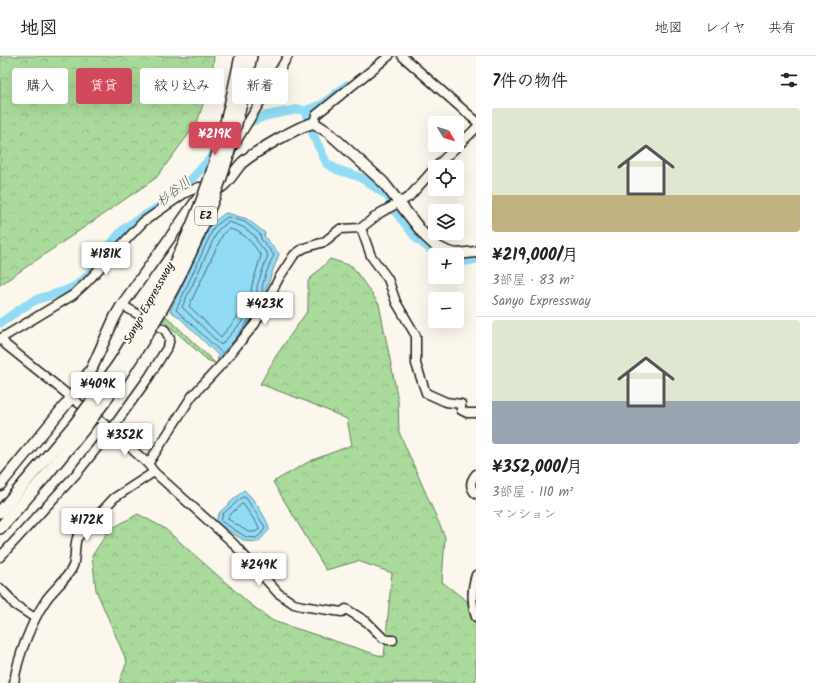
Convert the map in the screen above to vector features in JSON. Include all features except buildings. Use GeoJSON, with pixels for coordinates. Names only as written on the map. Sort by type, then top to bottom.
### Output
{"type":"FeatureCollection","features":[{"type":"Feature","properties":{"kind":"highway","name":"Sanyo Expressway"},"geometry":{"type":"LineString","coordinates":[[240,68],[241,56]]}},
{"type":"Feature","properties":{"kind":"highway","name":"Sanyo Expressway"},"geometry":{"type":"LineString","coordinates":[[247,68],[251,56]]}},
{"type":"Feature","properties":{"kind":"highway","name":"Sanyo Expressway"},"geometry":{"type":"LineString","coordinates":[[0,528],[43,479],[100,399],[146,327],[170,296],[190,255],[218,186],[228,154],[236,104]]}},
{"type":"Feature","properties":{"kind":"highway","name":"Sanyo Expressway"},"geometry":{"type":"LineString","coordinates":[[0,512],[79,427]]}},
{"type":"Feature","properties":{"kind":"main road"},"geometry":{"type":"LineString","coordinates":[[0,484],[72,397],[92,368],[122,305],[206,188],[211,190],[219,188],[244,162],[255,154],[311,124],[328,132],[374,173],[383,182],[396,205],[436,246],[448,252],[457,254],[476,252]]}},
{"type":"Feature","properties":{"kind":"main road"},"geometry":{"type":"LineString","coordinates":[[231,150],[233,158],[244,162]]}},
{"type":"Feature","properties":{"kind":"street"},"geometry":{"type":"LineString","coordinates":[[288,56],[206,188],[199,187],[185,194],[143,222],[73,295],[0,339],[72,397],[148,464],[154,472],[232,542],[278,593],[294,604],[302,606],[342,612],[346,609],[367,622],[383,638],[393,640]]}},
{"type":"Feature","properties":{"kind":"street"},"geometry":{"type":"LineString","coordinates":[[311,124],[316,115],[389,56]]}},
{"type":"Feature","properties":{"kind":"street"},"geometry":{"type":"LineString","coordinates":[[402,56],[476,122]]}},
{"type":"Feature","properties":{"kind":"street"},"geometry":{"type":"LineString","coordinates":[[443,160],[476,128]]}},
{"type":"Feature","properties":{"kind":"street"},"geometry":{"type":"LineString","coordinates":[[148,464],[192,396],[222,364],[255,324],[279,278],[294,255],[304,248],[324,242],[340,229],[361,228],[380,213],[396,205],[412,194],[428,177]]}},
{"type":"Feature","properties":{"kind":"street"},"geometry":{"type":"LineString","coordinates":[[185,194],[192,196],[196,203]]}},
{"type":"Feature","properties":{"kind":"street"},"geometry":{"type":"LineString","coordinates":[[361,228],[371,256],[388,279],[396,302],[416,336],[416,364],[426,393],[446,402],[461,404],[461,410],[467,413],[476,413]]}},
{"type":"Feature","properties":{"kind":"street"},"geometry":{"type":"LineString","coordinates":[[0,557],[77,473],[149,377],[168,346],[170,339],[165,330],[122,305]]}},
{"type":"Feature","properties":{"kind":"street"},"geometry":{"type":"LineString","coordinates":[[14,683],[15,671],[35,618],[47,599],[73,566],[77,538],[114,498],[154,472]]}},
{"type":"Feature","properties":{"kind":"street"},"geometry":{"type":"LineString","coordinates":[[476,474],[470,484],[471,488],[476,494]]}},
{"type":"Feature","properties":{"kind":"street"},"geometry":{"type":"LineString","coordinates":[[476,575],[472,592],[472,601],[476,617]]}},
{"type":"Feature","properties":{"kind":"street"},"geometry":{"type":"LineString","coordinates":[[0,588],[20,609],[35,618]]}},
{"type":"Feature","properties":{"kind":"green space"},"geometry":{"type":"Polygon","coordinates":[[[0,56],[214,56],[213,68],[140,68],[140,104],[203,104],[197,123],[156,178],[0,285],[0,56]]]}},
{"type":"Feature","properties":{"kind":"green space"},"geometry":{"type":"Polygon","coordinates":[[[330,259],[352,266],[379,304],[398,400],[399,432],[445,537],[442,582],[476,608],[476,683],[119,683],[127,662],[96,590],[92,556],[109,530],[138,514],[164,528],[250,604],[273,621],[384,657],[392,573],[358,561],[326,570],[273,482],[310,461],[352,445],[347,419],[308,402],[260,384],[276,356],[308,310],[308,281],[330,259]]]}},
{"type":"Feature","properties":{"kind":"green space"},"geometry":{"type":"Polygon","coordinates":[[[165,315],[215,363],[207,360],[163,320],[165,315]]]}},
{"type":"Feature","properties":{"kind":"water"},"geometry":{"type":"Polygon","coordinates":[[[227,213],[247,219],[265,233],[264,236],[279,254],[266,289],[266,296],[248,328],[225,357],[219,360],[217,359],[219,356],[178,316],[170,311],[211,224],[227,213]]]}},
{"type":"Feature","properties":{"kind":"water"},"geometry":{"type":"Polygon","coordinates":[[[244,490],[260,509],[268,526],[269,530],[258,542],[245,541],[218,524],[216,520],[220,512],[244,490]]]}},
{"type":"Feature","properties":{"kind":"waterway"},"geometry":{"type":"LineString","coordinates":[[305,111],[323,104],[347,85]]}},
{"type":"Feature","properties":{"kind":"waterway","name":"杉谷川"},"geometry":{"type":"LineString","coordinates":[[243,125],[265,116],[299,109],[305,111]]}},
{"type":"Feature","properties":{"kind":"waterway","name":"杉谷川"},"geometry":{"type":"LineString","coordinates":[[305,111],[315,139],[327,164],[338,170],[360,177],[388,196],[395,211],[417,239],[429,248]]}},
{"type":"Feature","properties":{"kind":"waterway","name":"杉谷川"},"geometry":{"type":"LineString","coordinates":[[0,323],[33,301],[63,291],[78,284],[97,265],[112,242],[124,229],[156,209],[176,194],[218,149]]}},
{"type":"Feature","properties":{"kind":"waterway","name":"杉谷川"},"geometry":{"type":"LineString","coordinates":[[464,261],[476,259]]}}]}
